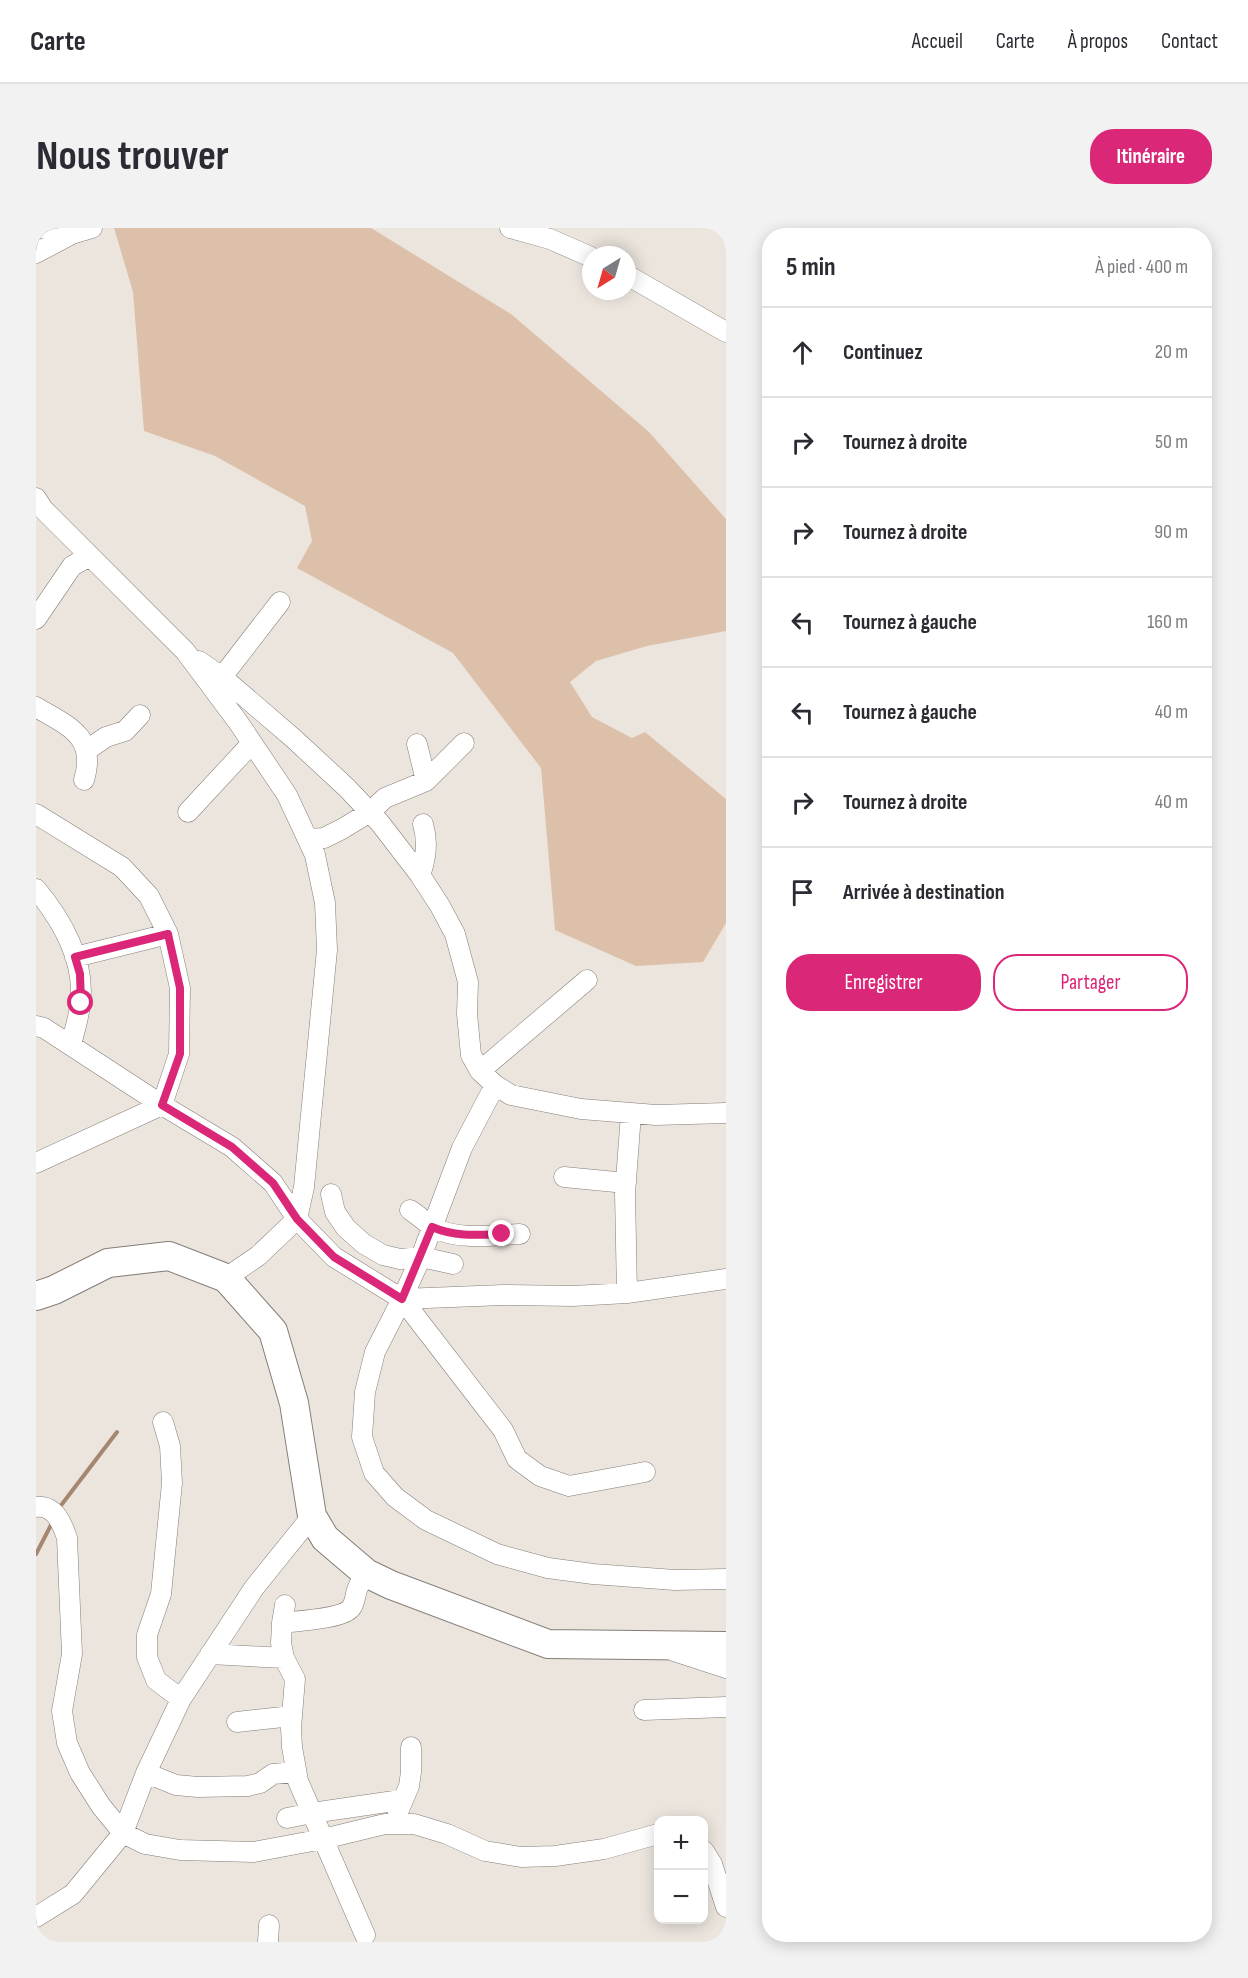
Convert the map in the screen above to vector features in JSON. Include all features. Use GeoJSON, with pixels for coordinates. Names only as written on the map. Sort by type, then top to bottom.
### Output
{"type":"FeatureCollection","features":[{"type":"Feature","properties":{"kind":"highway"},"geometry":{"type":"LineString","coordinates":[[36,1296],[54,1290],[108,1263],[169,1256],[226,1278],[273,1331],[294,1403],[312,1516],[326,1538],[366,1573],[391,1585],[548,1644],[726,1647]]}},
{"type":"Feature","properties":{"kind":"street"},"geometry":{"type":"LineString","coordinates":[[40,228],[73,231],[92,228]]}},
{"type":"Feature","properties":{"kind":"street"},"geometry":{"type":"LineString","coordinates":[[510,228],[549,239],[582,253]]}},
{"type":"Feature","properties":{"kind":"street"},"geometry":{"type":"LineString","coordinates":[[36,254],[73,231]]}},
{"type":"Feature","properties":{"kind":"street"},"geometry":{"type":"LineString","coordinates":[[636,280],[726,332]]}},
{"type":"Feature","properties":{"kind":"street"},"geometry":{"type":"LineString","coordinates":[[38,507],[185,651],[287,795],[315,855],[326,903],[327,950],[304,1187],[297,1219],[258,1256],[226,1278]]}},
{"type":"Feature","properties":{"kind":"street"},"geometry":{"type":"LineString","coordinates":[[36,619],[72,566],[90,556]]}},
{"type":"Feature","properties":{"kind":"street"},"geometry":{"type":"LineString","coordinates":[[222,677],[280,602]]}},
{"type":"Feature","properties":{"kind":"street"},"geometry":{"type":"LineString","coordinates":[[185,651],[222,677],[293,738],[370,812],[420,875],[455,934],[468,982],[467,1014],[471,1055],[480,1071],[495,1085],[511,1095],[581,1110],[631,1114],[726,1113]]}},
{"type":"Feature","properties":{"kind":"street"},"geometry":{"type":"LineString","coordinates":[[36,707],[81,737],[87,750],[88,762],[84,780]]}},
{"type":"Feature","properties":{"kind":"street"},"geometry":{"type":"LineString","coordinates":[[87,750],[106,737],[125,731],[140,715]]}},
{"type":"Feature","properties":{"kind":"street"},"geometry":{"type":"LineString","coordinates":[[188,812],[252,743]]}},
{"type":"Feature","properties":{"kind":"street"},"geometry":{"type":"LineString","coordinates":[[309,839],[324,838],[370,812],[385,798],[426,781],[464,743]]}},
{"type":"Feature","properties":{"kind":"street"},"geometry":{"type":"LineString","coordinates":[[417,744],[426,781]]}},
{"type":"Feature","properties":{"kind":"street"},"geometry":{"type":"LineString","coordinates":[[36,814],[122,867],[148,896],[168,934],[180,988],[180,1054],[162,1105],[36,1163]]}},
{"type":"Feature","properties":{"kind":"street"},"geometry":{"type":"LineString","coordinates":[[420,875],[426,861],[423,824]]}},
{"type":"Feature","properties":{"kind":"street"},"geometry":{"type":"LineString","coordinates":[[36,890],[56,916],[70,942],[80,974],[81,1003],[71,1045]]}},
{"type":"Feature","properties":{"kind":"street"},"geometry":{"type":"LineString","coordinates":[[75,957],[168,934]]}},
{"type":"Feature","properties":{"kind":"street"},"geometry":{"type":"LineString","coordinates":[[480,1071],[587,980]]}},
{"type":"Feature","properties":{"kind":"street"},"geometry":{"type":"LineString","coordinates":[[36,1026],[44,1028],[162,1105],[232,1147],[273,1183],[297,1219],[334,1257],[402,1299],[503,1430],[517,1459],[540,1476],[569,1486],[645,1472]]}},
{"type":"Feature","properties":{"kind":"street"},"geometry":{"type":"LineString","coordinates":[[495,1085],[462,1148],[421,1257],[375,1352],[365,1392],[362,1437],[374,1473],[395,1497],[426,1520],[497,1554],[548,1568],[593,1574],[675,1580],[726,1579]]}},
{"type":"Feature","properties":{"kind":"street"},"geometry":{"type":"LineString","coordinates":[[627,1293],[626,1183],[631,1114]]}},
{"type":"Feature","properties":{"kind":"street"},"geometry":{"type":"LineString","coordinates":[[564,1177],[626,1183]]}},
{"type":"Feature","properties":{"kind":"street"},"geometry":{"type":"LineString","coordinates":[[331,1194],[335,1212],[346,1228],[364,1244],[383,1255],[400,1259],[421,1257],[453,1264]]}},
{"type":"Feature","properties":{"kind":"street"},"geometry":{"type":"LineString","coordinates":[[410,1210],[432,1227],[442,1231],[466,1236],[520,1234]]}},
{"type":"Feature","properties":{"kind":"street"},"geometry":{"type":"LineString","coordinates":[[402,1299],[503,1294],[573,1296],[627,1293],[726,1279]]}},
{"type":"Feature","properties":{"kind":"street"},"geometry":{"type":"LineString","coordinates":[[163,1422],[170,1446],[172,1483],[160,1594],[147,1635],[147,1656],[156,1680],[181,1699]]}},
{"type":"Feature","properties":{"kind":"street"},"geometry":{"type":"LineString","coordinates":[[50,1513],[67,1538],[72,1654],[62,1711],[67,1743],[80,1773],[101,1806],[123,1833],[145,1844],[180,1850],[254,1852],[385,1824],[414,1824],[447,1834],[485,1851],[520,1857],[555,1856],[604,1849],[654,1835]]}},
{"type":"Feature","properties":{"kind":"street"},"geometry":{"type":"LineString","coordinates":[[36,1917],[73,1894],[123,1833],[146,1773],[181,1699],[254,1588],[312,1516]]}},
{"type":"Feature","properties":{"kind":"street"},"geometry":{"type":"LineString","coordinates":[[365,1935],[298,1781],[292,1747],[295,1678],[284,1658],[281,1643],[284,1614],[301,1620],[314,1621],[346,1613],[352,1607],[366,1573]]}},
{"type":"Feature","properties":{"kind":"street"},"geometry":{"type":"LineString","coordinates":[[654,1647],[726,1668]]}},
{"type":"Feature","properties":{"kind":"street"},"geometry":{"type":"LineString","coordinates":[[210,1654],[284,1658]]}},
{"type":"Feature","properties":{"kind":"street"},"geometry":{"type":"LineString","coordinates":[[644,1710],[726,1707]]}},
{"type":"Feature","properties":{"kind":"street"},"geometry":{"type":"LineString","coordinates":[[237,1722],[292,1716]]}},
{"type":"Feature","properties":{"kind":"street"},"geometry":{"type":"LineString","coordinates":[[394,1824],[409,1786],[411,1747]]}},
{"type":"Feature","properties":{"kind":"street"},"geometry":{"type":"LineString","coordinates":[[146,1773],[176,1785],[198,1787],[248,1786],[260,1784],[273,1774],[296,1772]]}},
{"type":"Feature","properties":{"kind":"street"},"geometry":{"type":"LineString","coordinates":[[287,1818],[402,1800]]}},
{"type":"Feature","properties":{"kind":"street"},"geometry":{"type":"LineString","coordinates":[[708,1858],[726,1907]]}},
{"type":"Feature","properties":{"kind":"shaded area"},"geometry":{"type":"Polygon","coordinates":[[[114,228],[371,228],[511,314],[648,431],[726,519],[726,631],[647,646],[596,661],[570,682],[592,717],[632,738],[645,732],[726,799],[726,923],[703,962],[636,966],[555,930],[541,768],[453,653],[297,568],[312,541],[305,506],[215,456],[144,431],[133,292],[114,228]]]}},
{"type":"Feature","properties":{"kind":"waterway"},"geometry":{"type":"LineString","coordinates":[[59,1508],[117,1432]]}},
{"type":"Feature","properties":{"kind":"waterway"},"geometry":{"type":"LineString","coordinates":[[36,1554],[52,1523]]}},
{"type":"Feature","properties":{"kind":"route"},"geometry":{"type":"LineString","coordinates":[[81,1003],[80,974],[75,957],[168,934],[180,988],[180,1054],[162,1105],[232,1147],[273,1183],[297,1219],[334,1257],[402,1299],[432,1227],[466,1236],[502,1234]]}}]}
